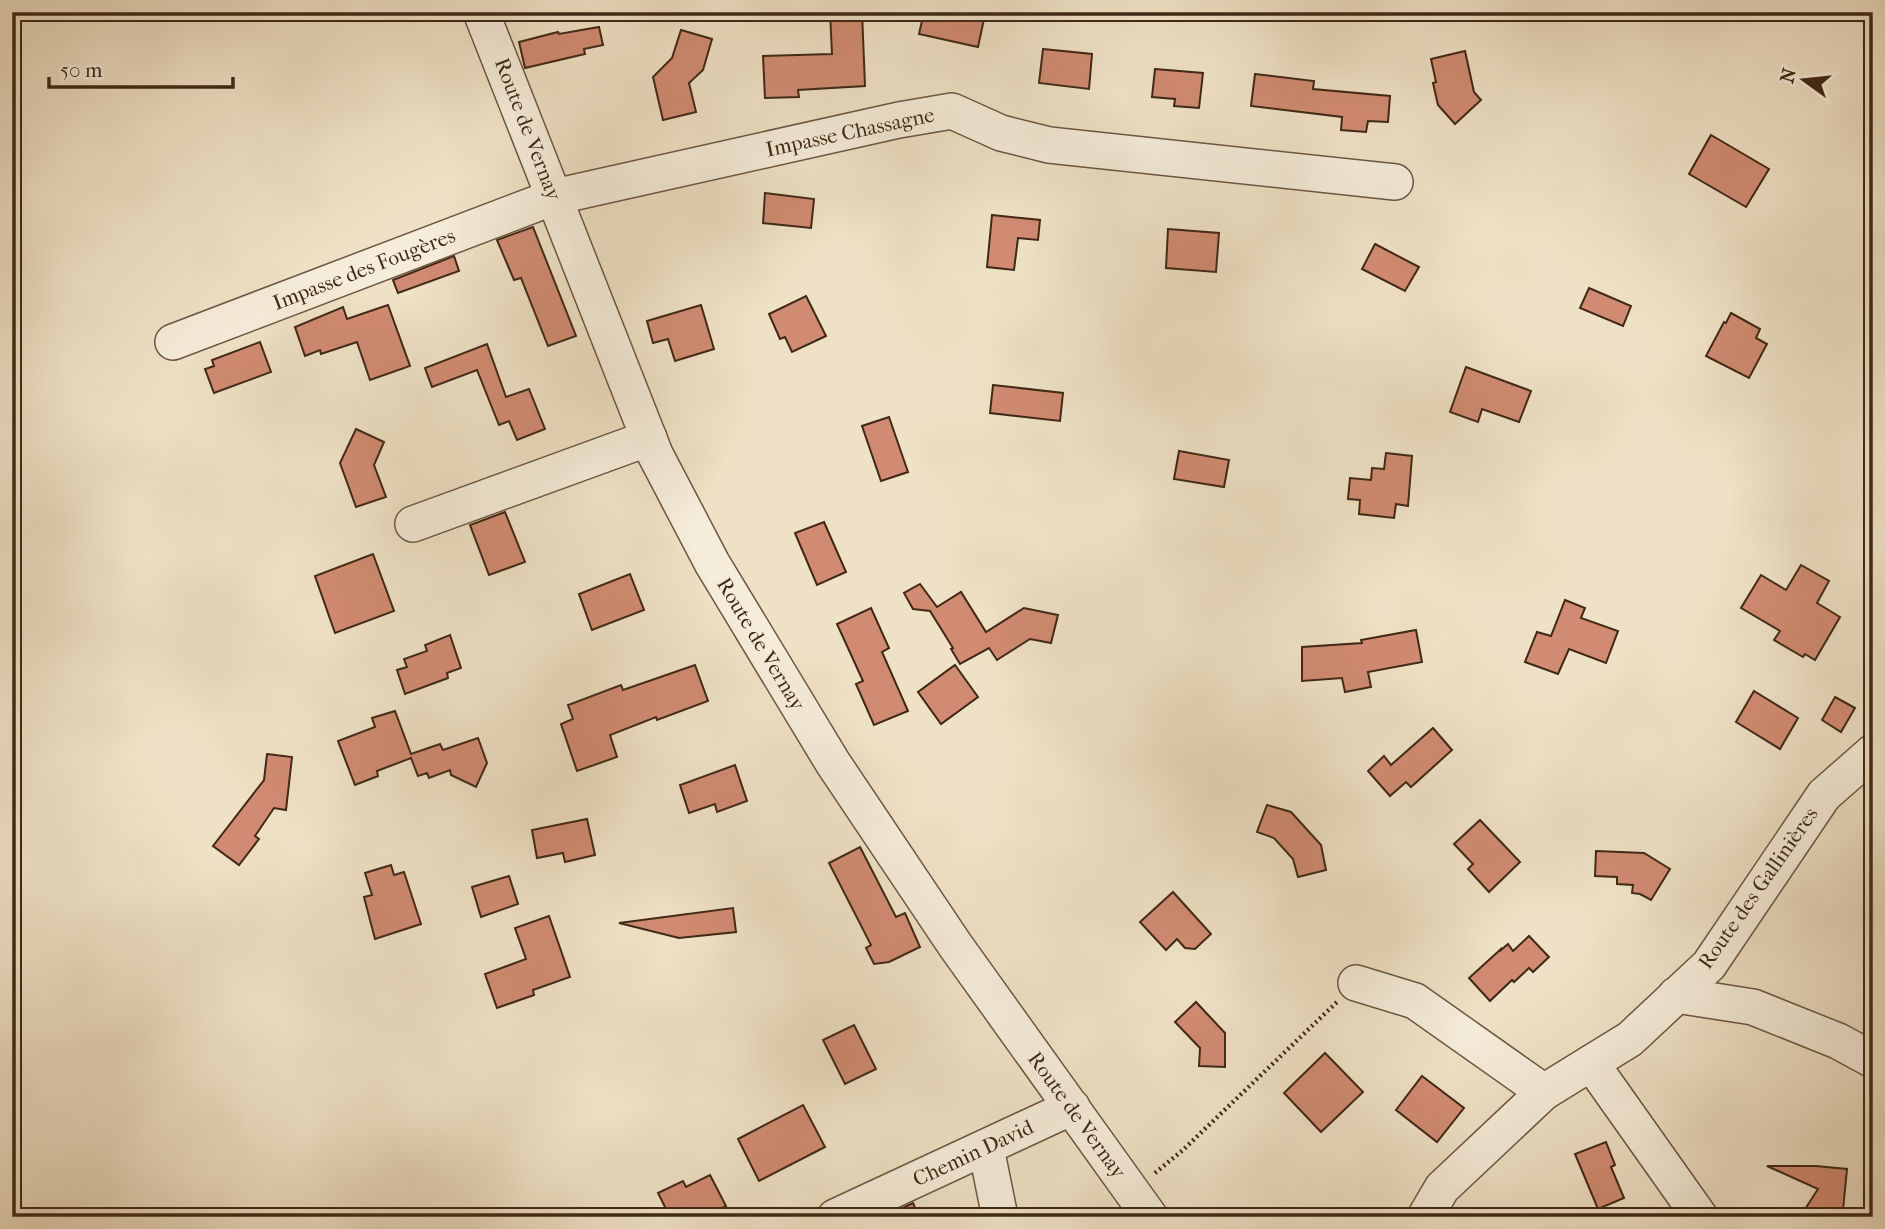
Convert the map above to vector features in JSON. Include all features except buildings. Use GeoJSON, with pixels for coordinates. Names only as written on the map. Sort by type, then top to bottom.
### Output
{"type":"FeatureCollection","features":[{"type":"Feature","properties":{"kind":"street","name":"Route de Vernay"},"geometry":{"type":"LineString","coordinates":[[481,12],[655,454],[712,563],[833,764],[955,945],[1141,1204]]}},
{"type":"Feature","properties":{"kind":"street","name":"Impasse Chassagne"},"geometry":{"type":"LineString","coordinates":[[554,197],[899,120],[952,111],[1001,133],[1049,145],[1395,182]]}},
{"type":"Feature","properties":{"kind":"street","name":"Impasse des Fougères"},"geometry":{"type":"LineString","coordinates":[[173,342],[554,197]]}},
{"type":"Feature","properties":{"kind":"street"},"geometry":{"type":"LineString","coordinates":[[413,524],[649,438]]}},
{"type":"Feature","properties":{"kind":"street","name":"Route des Gallinières"},"geometry":{"type":"LineString","coordinates":[[1425,1217],[1442,1188],[1544,1092],[1630,1039],[1709,965],[1824,795],[1873,752]]}},
{"type":"Feature","properties":{"kind":"street"},"geometry":{"type":"LineString","coordinates":[[1356,983],[1415,1001],[1544,1092]]}},
{"type":"Feature","properties":{"kind":"street"},"geometry":{"type":"LineString","coordinates":[[1676,995],[1753,1007],[1838,1041],[1873,1060]]}},
{"type":"Feature","properties":{"kind":"street"},"geometry":{"type":"LineString","coordinates":[[1591,1063],[1700,1217]]}},
{"type":"Feature","properties":{"kind":"street","name":"Chemin David"},"geometry":{"type":"LineString","coordinates":[[835,1217],[1072,1107]]}},
{"type":"Feature","properties":{"kind":"street"},"geometry":{"type":"LineString","coordinates":[[986,1147],[1000,1217]]}},
{"type":"Feature","properties":{"kind":"path"},"geometry":{"type":"LineString","coordinates":[[1141,1204],[1183,1150],[1356,983]]}}]}
